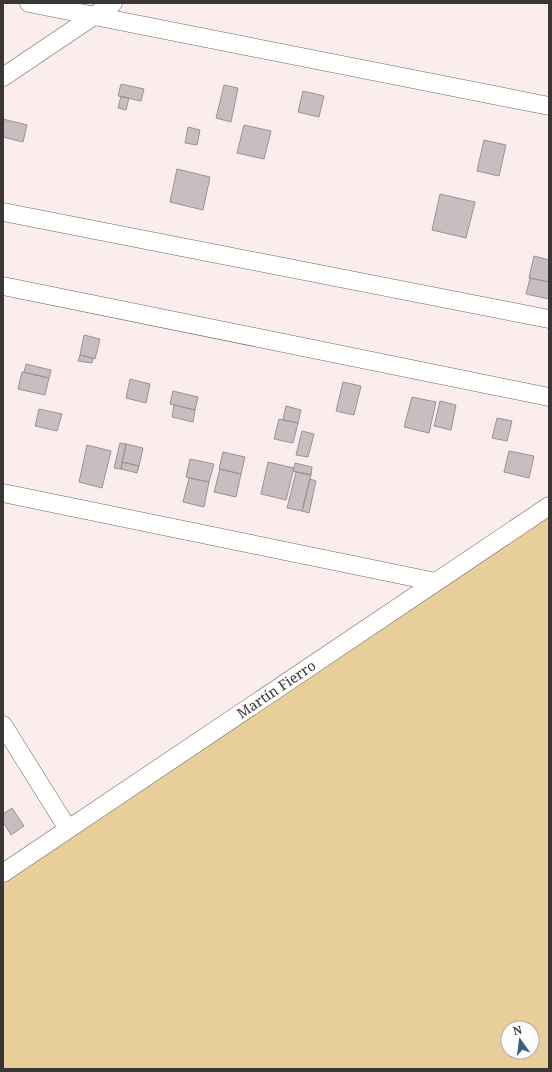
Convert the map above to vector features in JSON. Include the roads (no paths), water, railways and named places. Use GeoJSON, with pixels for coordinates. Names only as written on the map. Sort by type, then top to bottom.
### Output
{"type":"FeatureCollection","features":[{"type":"Feature","properties":{"kind":"street"},"geometry":{"type":"LineString","coordinates":[[29,3],[549,106]]}},
{"type":"Feature","properties":{"kind":"street"},"geometry":{"type":"LineString","coordinates":[[3,78],[113,3]]}},
{"type":"Feature","properties":{"kind":"street"},"geometry":{"type":"LineString","coordinates":[[3,212],[549,319]]}},
{"type":"Feature","properties":{"kind":"street"},"geometry":{"type":"LineString","coordinates":[[3,286],[549,397]]}},
{"type":"Feature","properties":{"kind":"street"},"geometry":{"type":"LineString","coordinates":[[3,493],[436,582]]}},
{"type":"Feature","properties":{"kind":"street","name":"Martín Fierro"},"geometry":{"type":"LineString","coordinates":[[3,873],[549,506]]}},
{"type":"Feature","properties":{"kind":"street"},"geometry":{"type":"LineString","coordinates":[[3,725],[68,829]]}}]}
